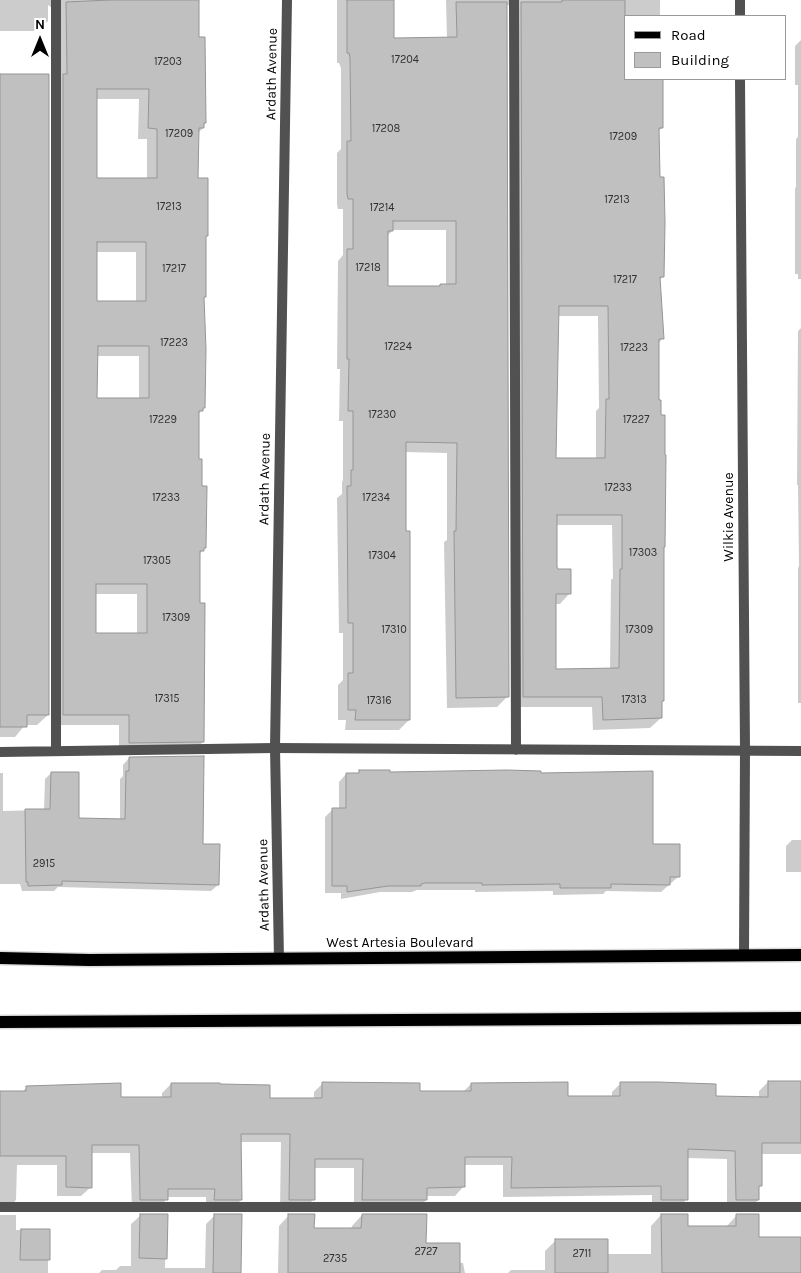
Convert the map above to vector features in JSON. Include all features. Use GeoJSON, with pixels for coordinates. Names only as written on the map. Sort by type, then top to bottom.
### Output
{"type":"FeatureCollection","features":[{"type":"Feature","properties":{"kind":"main road","name":"West Artesia Boulevard"},"geometry":{"type":"LineString","coordinates":[[0,958],[89,960],[801,955]]}},
{"type":"Feature","properties":{"kind":"main road"},"geometry":{"type":"LineString","coordinates":[[0,1022],[801,1018]]}},
{"type":"Feature","properties":{"kind":"street"},"geometry":{"type":"LineString","coordinates":[[56,0],[56,751]]}},
{"type":"Feature","properties":{"kind":"street","name":"Ardath Avenue"},"geometry":{"type":"LineString","coordinates":[[279,959],[274,748],[287,0]]}},
{"type":"Feature","properties":{"kind":"street"},"geometry":{"type":"LineString","coordinates":[[514,0],[516,750]]}},
{"type":"Feature","properties":{"kind":"street"},"geometry":{"type":"LineString","coordinates":[[740,0],[740,15]]}},
{"type":"Feature","properties":{"kind":"street","name":"Wilkie Avenue"},"geometry":{"type":"LineString","coordinates":[[740,80],[745,750],[744,955]]}},
{"type":"Feature","properties":{"kind":"street"},"geometry":{"type":"LineString","coordinates":[[0,752],[274,748],[801,751]]}},
{"type":"Feature","properties":{"kind":"street"},"geometry":{"type":"LineString","coordinates":[[0,1207],[801,1207]]}},
{"type":"Feature","properties":{"kind":"building"},"geometry":{"type":"Polygon","coordinates":[[[199,0],[199,37],[205,37],[206,123],[204,123],[204,128],[199,128],[198,178],[208,178],[206,297],[204,297],[206,349],[205,408],[203,408],[203,411],[199,411],[199,459],[202,459],[202,486],[207,486],[206,548],[204,548],[204,551],[200,551],[200,603],[205,603],[204,742],[129,743],[129,715],[63,715],[63,74],[67,74],[66,2],[199,0]],[[97,89],[97,178],[157,178],[157,129],[148,128],[149,89],[97,89]],[[97,242],[97,301],[146,301],[146,242],[97,242]],[[98,346],[97,398],[149,398],[149,346],[98,346]],[[96,584],[96,633],[147,633],[147,584],[96,584]]]}},
{"type":"Feature","properties":{"kind":"building"},"geometry":{"type":"Polygon","coordinates":[[[347,0],[394,0],[394,38],[457,37],[456,2],[507,2],[509,697],[456,698],[454,531],[456,531],[457,443],[406,442],[406,531],[410,531],[410,720],[355,720],[356,710],[348,710],[348,673],[353,673],[353,623],[348,623],[347,486],[351,486],[351,470],[353,470],[353,411],[348,411],[347,249],[353,249],[353,199],[348,199],[347,194],[347,141],[351,141],[350,58],[349,53],[347,53],[347,0]],[[393,221],[393,231],[388,231],[388,286],[440,286],[440,284],[456,284],[456,221],[393,221]]]}},
{"type":"Feature","properties":{"kind":"building"},"geometry":{"type":"Polygon","coordinates":[[[625,0],[624,80],[663,80],[663,128],[659,128],[660,177],[664,177],[665,223],[664,277],[660,277],[664,339],[659,339],[659,400],[661,400],[661,415],[665,415],[666,455],[664,701],[662,701],[662,718],[603,720],[602,697],[523,697],[521,2],[625,0]],[[559,306],[556,458],[605,458],[606,399],[609,399],[608,306],[559,306]],[[557,515],[557,567],[558,569],[571,569],[571,594],[556,594],[556,669],[619,668],[622,515],[557,515]]]}},
{"type":"Feature","properties":{"kind":"building"},"geometry":{"type":"Polygon","coordinates":[[[0,74],[49,74],[49,715],[27,715],[27,727],[0,727],[0,74]]]}},
{"type":"Feature","properties":{"kind":"building"},"geometry":{"type":"Polygon","coordinates":[[[204,756],[203,844],[220,844],[219,885],[62,881],[62,885],[28,886],[28,882],[26,882],[25,809],[50,809],[51,772],[79,772],[79,818],[125,819],[126,771],[129,771],[129,757],[204,756]]]}},
{"type":"Feature","properties":{"kind":"building"},"geometry":{"type":"Polygon","coordinates":[[[359,770],[390,770],[390,772],[507,770],[541,771],[541,773],[653,771],[653,844],[680,844],[680,877],[670,877],[670,885],[611,884],[611,888],[560,888],[560,884],[482,885],[482,883],[425,883],[421,884],[421,886],[388,886],[347,892],[347,886],[332,886],[332,808],[346,808],[346,773],[359,773],[359,770]]]}},
{"type":"Feature","properties":{"kind":"building"},"geometry":{"type":"Polygon","coordinates":[[[768,1081],[801,1081],[801,1143],[762,1143],[762,1186],[759,1186],[759,1200],[736,1200],[735,1151],[688,1149],[688,1200],[661,1200],[661,1186],[511,1188],[512,1157],[465,1157],[465,1187],[427,1188],[427,1200],[362,1200],[363,1159],[315,1159],[315,1200],[289,1200],[290,1134],[241,1134],[242,1200],[214,1200],[215,1189],[168,1189],[168,1200],[140,1200],[139,1145],[92,1145],[92,1188],[66,1187],[66,1156],[0,1156],[0,1091],[26,1091],[26,1086],[121,1083],[121,1097],[171,1097],[171,1083],[270,1085],[270,1098],[322,1098],[322,1082],[420,1083],[420,1091],[471,1091],[471,1083],[568,1082],[568,1096],[620,1096],[620,1082],[658,1082],[716,1084],[716,1096],[768,1097],[768,1081]]]}},
{"type":"Feature","properties":{"kind":"building"},"geometry":{"type":"Polygon","coordinates":[[[140,1214],[168,1214],[167,1259],[139,1258],[140,1214]]]}},
{"type":"Feature","properties":{"kind":"building"},"geometry":{"type":"Polygon","coordinates":[[[214,1214],[242,1214],[241,1273],[213,1273],[214,1214]]]}},
{"type":"Feature","properties":{"kind":"building"},"geometry":{"type":"Polygon","coordinates":[[[288,1214],[315,1214],[314,1228],[361,1228],[362,1214],[427,1214],[426,1243],[460,1243],[460,1273],[288,1273],[288,1214]]]}},
{"type":"Feature","properties":{"kind":"building"},"geometry":{"type":"Polygon","coordinates":[[[661,1214],[688,1214],[688,1226],[736,1226],[736,1214],[759,1214],[759,1237],[801,1237],[801,1273],[662,1273],[661,1214]]]}},
{"type":"Feature","properties":{"kind":"building"},"geometry":{"type":"Polygon","coordinates":[[[21,1229],[50,1229],[50,1260],[20,1260],[21,1229]]]}},
{"type":"Feature","properties":{"kind":"building"},"geometry":{"type":"Polygon","coordinates":[[[555,1239],[608,1239],[608,1273],[555,1273],[555,1239]]]}}]}
